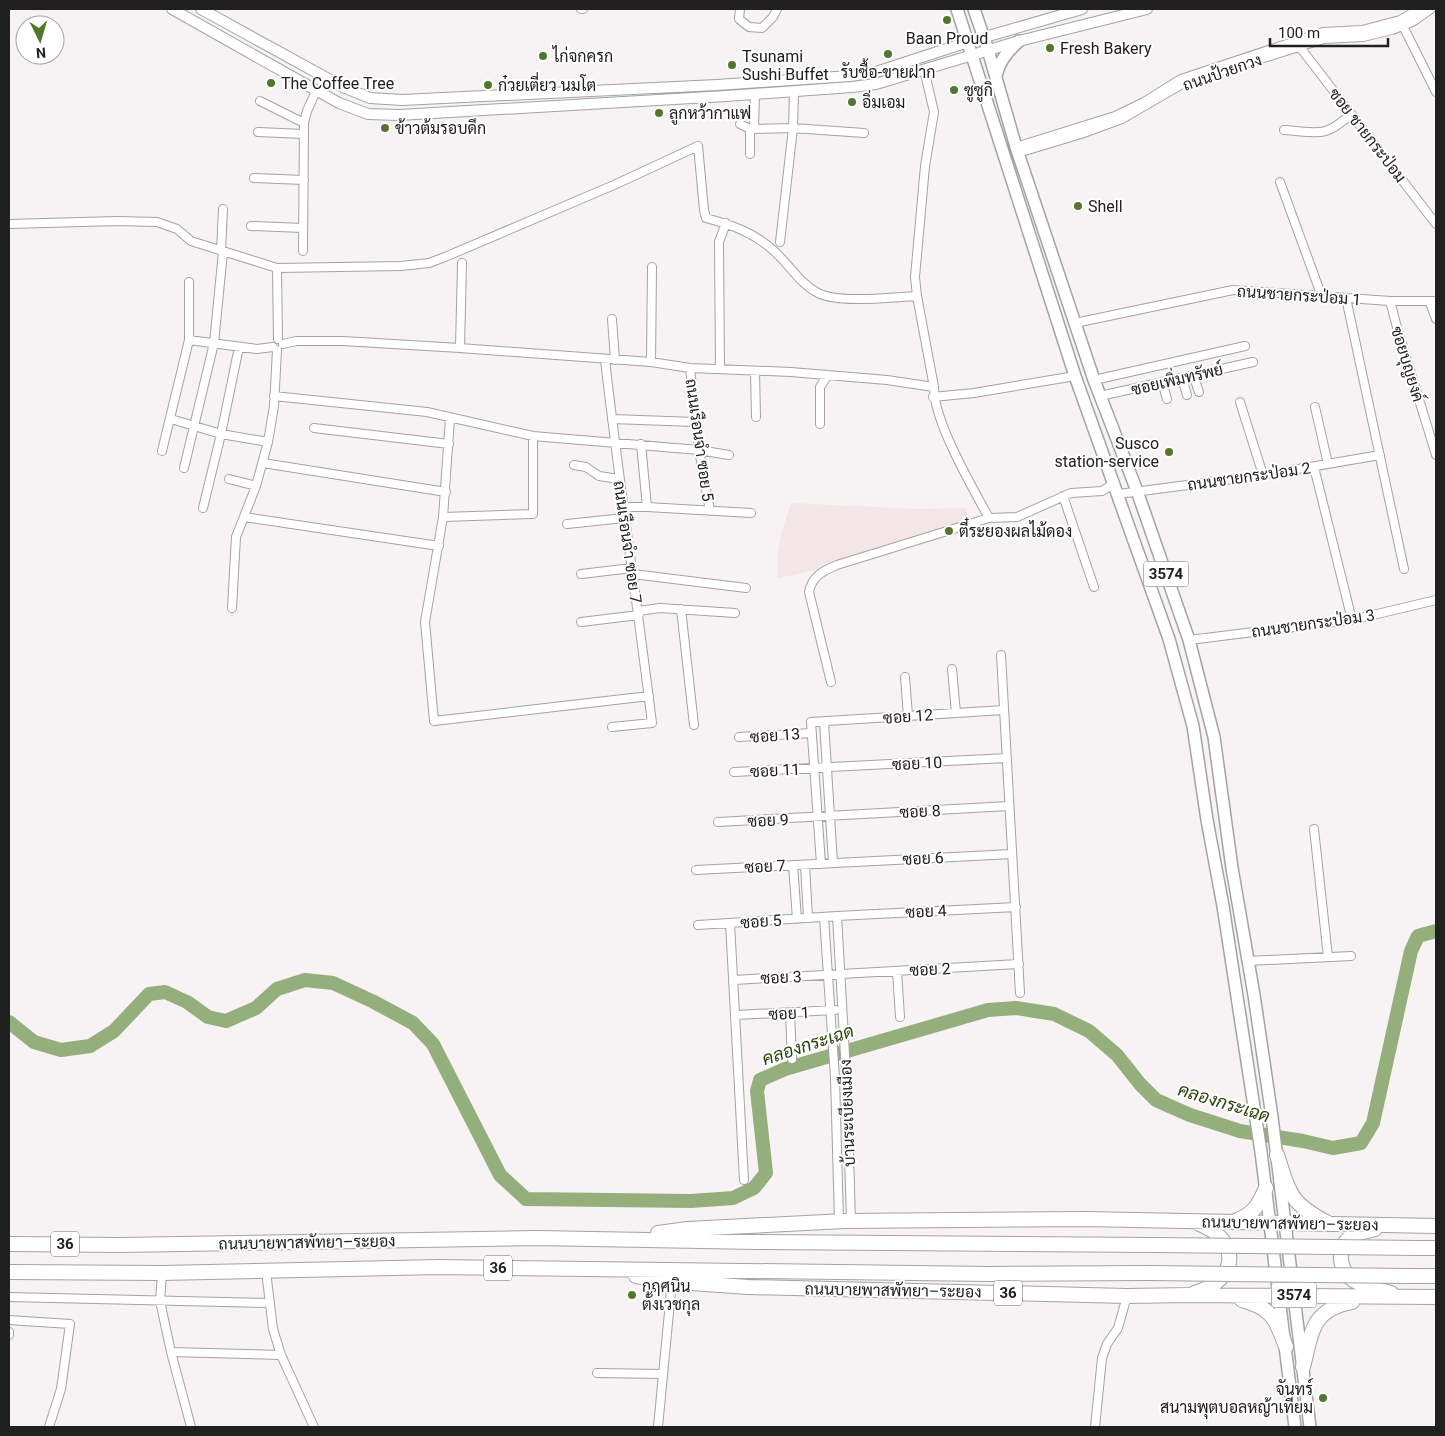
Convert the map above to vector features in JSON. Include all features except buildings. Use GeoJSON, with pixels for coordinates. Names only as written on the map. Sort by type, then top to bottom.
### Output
{"type":"FeatureCollection","features":[{"type":"Feature","properties":{"kind":"highway"},"geometry":{"type":"LineString","coordinates":[[1277,1151],[1289,1192],[1296,1203],[1306,1211],[1329,1223]]}},
{"type":"Feature","properties":{"kind":"highway"},"geometry":{"type":"LineString","coordinates":[[1231,1222],[1254,1211],[1258,1207],[1266,1188]]}},
{"type":"Feature","properties":{"kind":"highway","name":"ถนนบายพาสพัทยา–ระยอง"},"geometry":{"type":"LineString","coordinates":[[604,1238],[688,1229],[845,1221],[1085,1219],[1436,1226]]}},
{"type":"Feature","properties":{"kind":"highway"},"geometry":{"type":"LineString","coordinates":[[1190,1295],[1212,1286],[1220,1280],[1227,1271],[1229,1261],[1227,1248],[1215,1232],[1192,1221]]}},
{"type":"Feature","properties":{"kind":"highway"},"geometry":{"type":"LineString","coordinates":[[1395,1225],[1352,1236],[1342,1248],[1340,1261],[1346,1274],[1353,1280],[1371,1288],[1408,1297]]}},
{"type":"Feature","properties":{"kind":"highway","name":"ถนนบายพาสพัทยา–ระยอง"},"geometry":{"type":"LineString","coordinates":[[9,1244],[120,1245],[604,1238],[757,1242],[1436,1248]]}},
{"type":"Feature","properties":{"kind":"highway","name":"ถนนบายพาสพัทยา–ระยอง"},"geometry":{"type":"LineString","coordinates":[[9,1272],[162,1273],[439,1267],[988,1274],[1150,1273],[1436,1276]]}},
{"type":"Feature","properties":{"kind":"highway","name":"ถนนบายพาสพัทยา–ระยอง"},"geometry":{"type":"LineString","coordinates":[[591,1269],[672,1281],[748,1287],[1127,1296],[1436,1297]]}},
{"type":"Feature","properties":{"kind":"highway"},"geometry":{"type":"LineString","coordinates":[[1230,1296],[1260,1306],[1271,1314],[1278,1324],[1286,1347]]}},
{"type":"Feature","properties":{"kind":"highway"},"geometry":{"type":"LineString","coordinates":[[1303,1367],[1314,1326],[1322,1314],[1337,1305],[1375,1298]]}},
{"type":"Feature","properties":{"kind":"main road","name":"3574"},"geometry":{"type":"LineString","coordinates":[[957,9],[1075,376],[1117,489],[1169,639],[1193,726],[1261,1152],[1295,1427]]}},
{"type":"Feature","properties":{"kind":"main road","name":"3574"},"geometry":{"type":"LineString","coordinates":[[974,9],[1017,150],[1094,380],[1137,491],[1189,640],[1214,737],[1232,868],[1277,1151],[1310,1427]]}},
{"type":"Feature","properties":{"kind":"main road"},"geometry":{"type":"LineString","coordinates":[[996,77],[1004,54],[1019,41]]}},
{"type":"Feature","properties":{"kind":"street"},"geometry":{"type":"LineString","coordinates":[[172,9],[316,91],[339,103],[368,114],[426,114],[609,104],[876,84],[1019,41],[1146,9]]}},
{"type":"Feature","properties":{"kind":"street"},"geometry":{"type":"LineString","coordinates":[[201,9],[343,88],[370,98],[402,100],[717,85],[850,76],[876,72],[984,37],[1082,9]]}},
{"type":"Feature","properties":{"kind":"street"},"geometry":{"type":"LineString","coordinates":[[740,9],[739,19],[750,27],[762,28],[773,17],[777,9]]}},
{"type":"Feature","properties":{"kind":"street","name":"ถนนป้วยกวง"},"geometry":{"type":"LineString","coordinates":[[1017,150],[1115,116],[1144,102],[1181,79],[1323,32],[1362,30],[1400,20],[1419,9]]}},
{"type":"Feature","properties":{"kind":"street","name":"ถนนป้วยกวง"},"geometry":{"type":"LineString","coordinates":[[1017,150],[1081,134],[1122,119],[1184,83],[1324,39],[1363,37],[1403,26],[1431,9]]}},
{"type":"Feature","properties":{"kind":"street"},"geometry":{"type":"LineString","coordinates":[[1403,26],[1436,92]]}},
{"type":"Feature","properties":{"kind":"street","name":"ซอย ชายกระป่อม"},"geometry":{"type":"LineString","coordinates":[[1299,46],[1436,224]]}},
{"type":"Feature","properties":{"kind":"street"},"geometry":{"type":"LineString","coordinates":[[924,69],[934,112],[925,166],[915,277],[917,296],[934,387],[933,397],[965,474],[989,518]]}},
{"type":"Feature","properties":{"kind":"street"},"geometry":{"type":"LineString","coordinates":[[609,89],[609,104]]}},
{"type":"Feature","properties":{"kind":"street"},"geometry":{"type":"LineString","coordinates":[[303,251],[304,123],[316,91]]}},
{"type":"Feature","properties":{"kind":"street"},"geometry":{"type":"LineString","coordinates":[[780,242],[793,128],[794,91]]}},
{"type":"Feature","properties":{"kind":"street"},"geometry":{"type":"LineString","coordinates":[[750,154],[755,94]]}},
{"type":"Feature","properties":{"kind":"street"},"geometry":{"type":"LineString","coordinates":[[260,101],[304,123]]}},
{"type":"Feature","properties":{"kind":"street"},"geometry":{"type":"LineString","coordinates":[[1284,130],[1317,134],[1339,126],[1351,114]]}},
{"type":"Feature","properties":{"kind":"street"},"geometry":{"type":"LineString","coordinates":[[740,124],[752,129],[793,128],[864,133]]}},
{"type":"Feature","properties":{"kind":"street"},"geometry":{"type":"LineString","coordinates":[[258,132],[304,134]]}},
{"type":"Feature","properties":{"kind":"street"},"geometry":{"type":"LineString","coordinates":[[9,224],[117,221],[157,222],[178,229],[192,241],[277,268],[401,266],[429,263],[614,185],[698,146],[706,218],[743,229],[760,239],[808,286],[818,293],[831,297],[852,298],[917,296]]}},
{"type":"Feature","properties":{"kind":"street"},"geometry":{"type":"LineString","coordinates":[[254,178],[304,180]]}},
{"type":"Feature","properties":{"kind":"street"},"geometry":{"type":"LineString","coordinates":[[1280,182],[1322,297]]}},
{"type":"Feature","properties":{"kind":"street"},"geometry":{"type":"LineString","coordinates":[[184,468],[214,343],[222,251],[223,209]]}},
{"type":"Feature","properties":{"kind":"street"},"geometry":{"type":"LineString","coordinates":[[720,369],[719,242],[726,223]]}},
{"type":"Feature","properties":{"kind":"street"},"geometry":{"type":"LineString","coordinates":[[251,226],[303,228]]}},
{"type":"Feature","properties":{"kind":"street"},"geometry":{"type":"LineString","coordinates":[[460,348],[462,263]]}},
{"type":"Feature","properties":{"kind":"street"},"geometry":{"type":"LineString","coordinates":[[651,362],[652,267]]}},
{"type":"Feature","properties":{"kind":"street"},"geometry":{"type":"LineString","coordinates":[[232,608],[235,543],[263,463],[274,413],[278,345],[277,268]]}},
{"type":"Feature","properties":{"kind":"street"},"geometry":{"type":"LineString","coordinates":[[162,451],[189,340],[189,282]]}},
{"type":"Feature","properties":{"kind":"street","name":"ถนนชายกระป่อม 1"},"geometry":{"type":"LineString","coordinates":[[1075,323],[1233,290],[1322,297],[1433,302]]}},
{"type":"Feature","properties":{"kind":"street"},"geometry":{"type":"LineString","coordinates":[[1346,298],[1404,569]]}},
{"type":"Feature","properties":{"kind":"street","name":"ซอยบุญยงค์"},"geometry":{"type":"LineString","coordinates":[[1390,301],[1436,456]]}},
{"type":"Feature","properties":{"kind":"street"},"geometry":{"type":"LineString","coordinates":[[1433,302],[1436,319]]}},
{"type":"Feature","properties":{"kind":"street"},"geometry":{"type":"LineString","coordinates":[[612,319],[615,360]]}},
{"type":"Feature","properties":{"kind":"street"},"geometry":{"type":"LineString","coordinates":[[189,340],[257,349],[309,341],[343,341],[460,348],[651,362],[690,368],[828,375],[887,380],[934,387]]}},
{"type":"Feature","properties":{"kind":"street"},"geometry":{"type":"LineString","coordinates":[[1094,380],[1246,346]]}},
{"type":"Feature","properties":{"kind":"street"},"geometry":{"type":"LineString","coordinates":[[203,508],[239,347]]}},
{"type":"Feature","properties":{"kind":"street"},"geometry":{"type":"LineString","coordinates":[[1214,354],[1218,370]]}},
{"type":"Feature","properties":{"kind":"street","name":"ถนนเรือนจำ ซอย 7"},"geometry":{"type":"LineString","coordinates":[[605,360],[622,507],[633,571],[652,723],[612,728]]}},
{"type":"Feature","properties":{"kind":"street","name":"ซอยเพิ่มทรัพย์"},"geometry":{"type":"LineString","coordinates":[[1100,396],[1253,362]]}},
{"type":"Feature","properties":{"kind":"street","name":"ถนนเรือนจำ ซอย 5"},"geometry":{"type":"LineString","coordinates":[[690,368],[695,422],[710,512]]}},
{"type":"Feature","properties":{"kind":"street"},"geometry":{"type":"LineString","coordinates":[[755,371],[756,417]]}},
{"type":"Feature","properties":{"kind":"street"},"geometry":{"type":"LineString","coordinates":[[820,424],[820,387],[828,375]]}},
{"type":"Feature","properties":{"kind":"street"},"geometry":{"type":"LineString","coordinates":[[1194,375],[1199,392]]}},
{"type":"Feature","properties":{"kind":"street"},"geometry":{"type":"LineString","coordinates":[[933,397],[974,393],[1075,376]]}},
{"type":"Feature","properties":{"kind":"street"},"geometry":{"type":"LineString","coordinates":[[1182,378],[1187,395]]}},
{"type":"Feature","properties":{"kind":"street"},"geometry":{"type":"LineString","coordinates":[[1162,382],[1167,399]]}},
{"type":"Feature","properties":{"kind":"street"},"geometry":{"type":"LineString","coordinates":[[274,396],[427,412],[533,436],[641,444],[729,454]]}},
{"type":"Feature","properties":{"kind":"street"},"geometry":{"type":"LineString","coordinates":[[1240,402],[1263,475]]}},
{"type":"Feature","properties":{"kind":"street"},"geometry":{"type":"LineString","coordinates":[[1315,408],[1328,464]]}},
{"type":"Feature","properties":{"kind":"street"},"geometry":{"type":"LineString","coordinates":[[450,418],[443,517],[425,622],[434,721],[649,696]]}},
{"type":"Feature","properties":{"kind":"street"},"geometry":{"type":"LineString","coordinates":[[170,419],[221,434],[268,442]]}},
{"type":"Feature","properties":{"kind":"street"},"geometry":{"type":"LineString","coordinates":[[612,419],[695,422]]}},
{"type":"Feature","properties":{"kind":"street"},"geometry":{"type":"LineString","coordinates":[[314,428],[449,444]]}},
{"type":"Feature","properties":{"kind":"street"},"geometry":{"type":"LineString","coordinates":[[443,517],[533,514],[533,436]]}},
{"type":"Feature","properties":{"kind":"street"},"geometry":{"type":"LineString","coordinates":[[641,444],[647,507]]}},
{"type":"Feature","properties":{"kind":"street","name":"ถนนชายกระป่อม 2"},"geometry":{"type":"LineString","coordinates":[[831,682],[809,592],[811,582],[821,572],[837,565],[989,518],[1017,517],[1071,493],[1117,489],[1137,491],[1263,475],[1380,455]]}},
{"type":"Feature","properties":{"kind":"street"},"geometry":{"type":"LineString","coordinates":[[263,463],[446,492]]}},
{"type":"Feature","properties":{"kind":"street"},"geometry":{"type":"LineString","coordinates":[[574,464],[586,467],[599,476],[619,478]]}},
{"type":"Feature","properties":{"kind":"street"},"geometry":{"type":"LineString","coordinates":[[1314,466],[1352,620]]}},
{"type":"Feature","properties":{"kind":"street"},"geometry":{"type":"LineString","coordinates":[[229,479],[256,486]]}},
{"type":"Feature","properties":{"kind":"street"},"geometry":{"type":"LineString","coordinates":[[1063,496],[1094,587]]}},
{"type":"Feature","properties":{"kind":"street"},"geometry":{"type":"LineString","coordinates":[[622,507],[751,513]]}},
{"type":"Feature","properties":{"kind":"street"},"geometry":{"type":"LineString","coordinates":[[244,517],[439,546]]}},
{"type":"Feature","properties":{"kind":"street"},"geometry":{"type":"LineString","coordinates":[[567,524],[624,518]]}},
{"type":"Feature","properties":{"kind":"street"},"geometry":{"type":"LineString","coordinates":[[581,574],[633,571],[746,588]]}},
{"type":"Feature","properties":{"kind":"street","name":"ถนนชายกระป่อม 3"},"geometry":{"type":"LineString","coordinates":[[1189,640],[1352,620],[1436,600]]}},
{"type":"Feature","properties":{"kind":"street"},"geometry":{"type":"LineString","coordinates":[[581,622],[660,608],[734,614]]}},
{"type":"Feature","properties":{"kind":"street"},"geometry":{"type":"LineString","coordinates":[[681,609],[694,725]]}},
{"type":"Feature","properties":{"kind":"street"},"geometry":{"type":"LineString","coordinates":[[1001,655],[1020,993]]}},
{"type":"Feature","properties":{"kind":"street"},"geometry":{"type":"LineString","coordinates":[[952,669],[956,713]]}},
{"type":"Feature","properties":{"kind":"street"},"geometry":{"type":"LineString","coordinates":[[906,677],[908,716]]}},
{"type":"Feature","properties":{"kind":"street","name":"ซอย 12"},"geometry":{"type":"LineString","coordinates":[[812,732],[811,722],[1004,710]]}},
{"type":"Feature","properties":{"kind":"street"},"geometry":{"type":"LineString","coordinates":[[824,722],[833,863]]}},
{"type":"Feature","properties":{"kind":"street"},"geometry":{"type":"LineString","coordinates":[[812,732],[821,864]]}},
{"type":"Feature","properties":{"kind":"street","name":"ซอย 13"},"geometry":{"type":"LineString","coordinates":[[739,737],[812,732]]}},
{"type":"Feature","properties":{"kind":"street","name":"ซอย 10"},"geometry":{"type":"LineString","coordinates":[[815,768],[1007,758]]}},
{"type":"Feature","properties":{"kind":"street","name":"ซอย 11"},"geometry":{"type":"LineString","coordinates":[[734,772],[815,768]]}},
{"type":"Feature","properties":{"kind":"street","name":"ซอย 8"},"geometry":{"type":"LineString","coordinates":[[818,817],[1009,806]]}},
{"type":"Feature","properties":{"kind":"street","name":"ซอย 9"},"geometry":{"type":"LineString","coordinates":[[718,822],[818,817]]}},
{"type":"Feature","properties":{"kind":"street"},"geometry":{"type":"LineString","coordinates":[[1314,829],[1328,957]]}},
{"type":"Feature","properties":{"kind":"street","name":"ซอย 6"},"geometry":{"type":"LineString","coordinates":[[833,863],[1012,854]]}},
{"type":"Feature","properties":{"kind":"street","name":"ซอย 7"},"geometry":{"type":"LineString","coordinates":[[696,870],[833,863]]}},
{"type":"Feature","properties":{"kind":"street"},"geometry":{"type":"LineString","coordinates":[[793,865],[797,919]]}},
{"type":"Feature","properties":{"kind":"street"},"geometry":{"type":"LineString","coordinates":[[805,865],[808,918]]}},
{"type":"Feature","properties":{"kind":"street","name":"ซอย 4"},"geometry":{"type":"LineString","coordinates":[[824,917],[1016,907]]}},
{"type":"Feature","properties":{"kind":"street","name":"บ้านระเบียงเมือง"},"geometry":{"type":"LineString","coordinates":[[837,916],[847,1090],[845,1221]]}},
{"type":"Feature","properties":{"kind":"street","name":"ซอย 5"},"geometry":{"type":"LineString","coordinates":[[698,925],[824,917]]}},
{"type":"Feature","properties":{"kind":"street","name":"บ้านระเบียงเมือง"},"geometry":{"type":"LineString","coordinates":[[824,917],[845,1221]]}},
{"type":"Feature","properties":{"kind":"street"},"geometry":{"type":"LineString","coordinates":[[730,923],[744,1180]]}},
{"type":"Feature","properties":{"kind":"street"},"geometry":{"type":"LineString","coordinates":[[1248,961],[1351,956]]}},
{"type":"Feature","properties":{"kind":"street","name":"ซอย 2"},"geometry":{"type":"LineString","coordinates":[[828,975],[1019,964]]}},
{"type":"Feature","properties":{"kind":"street"},"geometry":{"type":"LineString","coordinates":[[897,971],[900,1017]]}},
{"type":"Feature","properties":{"kind":"street","name":"ซอย 3"},"geometry":{"type":"LineString","coordinates":[[734,980],[828,975]]}},
{"type":"Feature","properties":{"kind":"street","name":"ซอย 1"},"geometry":{"type":"LineString","coordinates":[[736,1015],[842,1010]]}},
{"type":"Feature","properties":{"kind":"street"},"geometry":{"type":"LineString","coordinates":[[790,1013],[792,1059]]}},
{"type":"Feature","properties":{"kind":"street"},"geometry":{"type":"LineString","coordinates":[[834,1057],[845,1056]]}},
{"type":"Feature","properties":{"kind":"street"},"geometry":{"type":"LineString","coordinates":[[836,1091],[847,1090]]}},
{"type":"Feature","properties":{"kind":"street"},"geometry":{"type":"LineString","coordinates":[[266,1271],[273,1329],[282,1355],[314,1427]]}},
{"type":"Feature","properties":{"kind":"street"},"geometry":{"type":"LineString","coordinates":[[162,1273],[160,1300],[171,1352],[191,1427]]}},
{"type":"Feature","properties":{"kind":"street"},"geometry":{"type":"LineString","coordinates":[[658,1427],[672,1281]]}},
{"type":"Feature","properties":{"kind":"street"},"geometry":{"type":"LineString","coordinates":[[9,1288],[9,1299],[270,1303]]}},
{"type":"Feature","properties":{"kind":"street"},"geometry":{"type":"LineString","coordinates":[[1095,1427],[1102,1358],[1107,1344],[1118,1328],[1127,1296]]}},
{"type":"Feature","properties":{"kind":"street"},"geometry":{"type":"LineString","coordinates":[[9,1320],[70,1324],[61,1389],[49,1427]]}},
{"type":"Feature","properties":{"kind":"street"},"geometry":{"type":"LineString","coordinates":[[171,1352],[282,1355]]}},
{"type":"Feature","properties":{"kind":"street"},"geometry":{"type":"LineString","coordinates":[[597,1373],[663,1374]]}},
{"type":"Feature","properties":{"kind":"shaded area"},"geometry":{"type":"Polygon","coordinates":[[[791,503],[917,509],[967,508],[967,521],[816,570],[778,578],[777,557],[781,535],[791,503]]]}},
{"type":"Feature","properties":{"kind":"waterway","name":"คลองกระเฉด"},"geometry":{"type":"LineString","coordinates":[[9,1022],[34,1042],[61,1050],[90,1046],[114,1031],[149,994],[165,992],[187,1002],[208,1017],[226,1021],[256,1008],[277,989],[305,980],[333,983],[413,1023],[433,1044],[500,1175],[526,1199],[691,1201],[733,1198],[754,1188],[766,1173],[757,1091],[760,1080],[785,1069],[988,1010],[1016,1008],[1054,1014],[1089,1031],[1117,1055],[1140,1084],[1156,1100],[1190,1115],[1240,1131],[1333,1148],[1361,1143],[1373,1123],[1411,951],[1418,936],[1436,931]]}},
{"type":"Feature","properties":{"kind":"place","name":"Baan Proud"},"geometry":{"type":"Point","coordinates":[947,20]}},
{"type":"Feature","properties":{"kind":"place","name":"Fresh Bakery"},"geometry":{"type":"Point","coordinates":[1050,48]}},
{"type":"Feature","properties":{"kind":"place","name":"รับซื้อ-ขายฝาก"},"geometry":{"type":"Point","coordinates":[888,54]}},
{"type":"Feature","properties":{"kind":"place","name":"ไก่จกครก"},"geometry":{"type":"Point","coordinates":[543,56]}},
{"type":"Feature","properties":{"kind":"place","name":"Tsunami Sushi Buffet"},"geometry":{"type":"Point","coordinates":[732,65]}},
{"type":"Feature","properties":{"kind":"place","name":"The Coffee Tree"},"geometry":{"type":"Point","coordinates":[271,83]}},
{"type":"Feature","properties":{"kind":"place","name":"ก๋วยเตี่ยว นมโต"},"geometry":{"type":"Point","coordinates":[488,85]}},
{"type":"Feature","properties":{"kind":"place","name":"ซูซูกิ"},"geometry":{"type":"Point","coordinates":[954,90]}},
{"type":"Feature","properties":{"kind":"place","name":"อิ่มเอม"},"geometry":{"type":"Point","coordinates":[852,102]}},
{"type":"Feature","properties":{"kind":"place","name":"ลูกหว้ากาแฟ"},"geometry":{"type":"Point","coordinates":[659,113]}},
{"type":"Feature","properties":{"kind":"place","name":"ข้าวต้มรอบดึก"},"geometry":{"type":"Point","coordinates":[385,128]}},
{"type":"Feature","properties":{"kind":"place","name":"Shell"},"geometry":{"type":"Point","coordinates":[1078,206]}},
{"type":"Feature","properties":{"kind":"place","name":"Susco station-service"},"geometry":{"type":"Point","coordinates":[1169,452]}},
{"type":"Feature","properties":{"kind":"place","name":"ตี๋ระยองผลไม้ดอง"},"geometry":{"type":"Point","coordinates":[949,531]}},
{"type":"Feature","properties":{"kind":"place","name":"กฤศนิน ตั้งเวชกุล"},"geometry":{"type":"Point","coordinates":[632,1295]}},
{"type":"Feature","properties":{"kind":"place","name":"จันทร์ สนามพุตบอลหญ้าเทียม"},"geometry":{"type":"Point","coordinates":[1323,1398]}}]}
